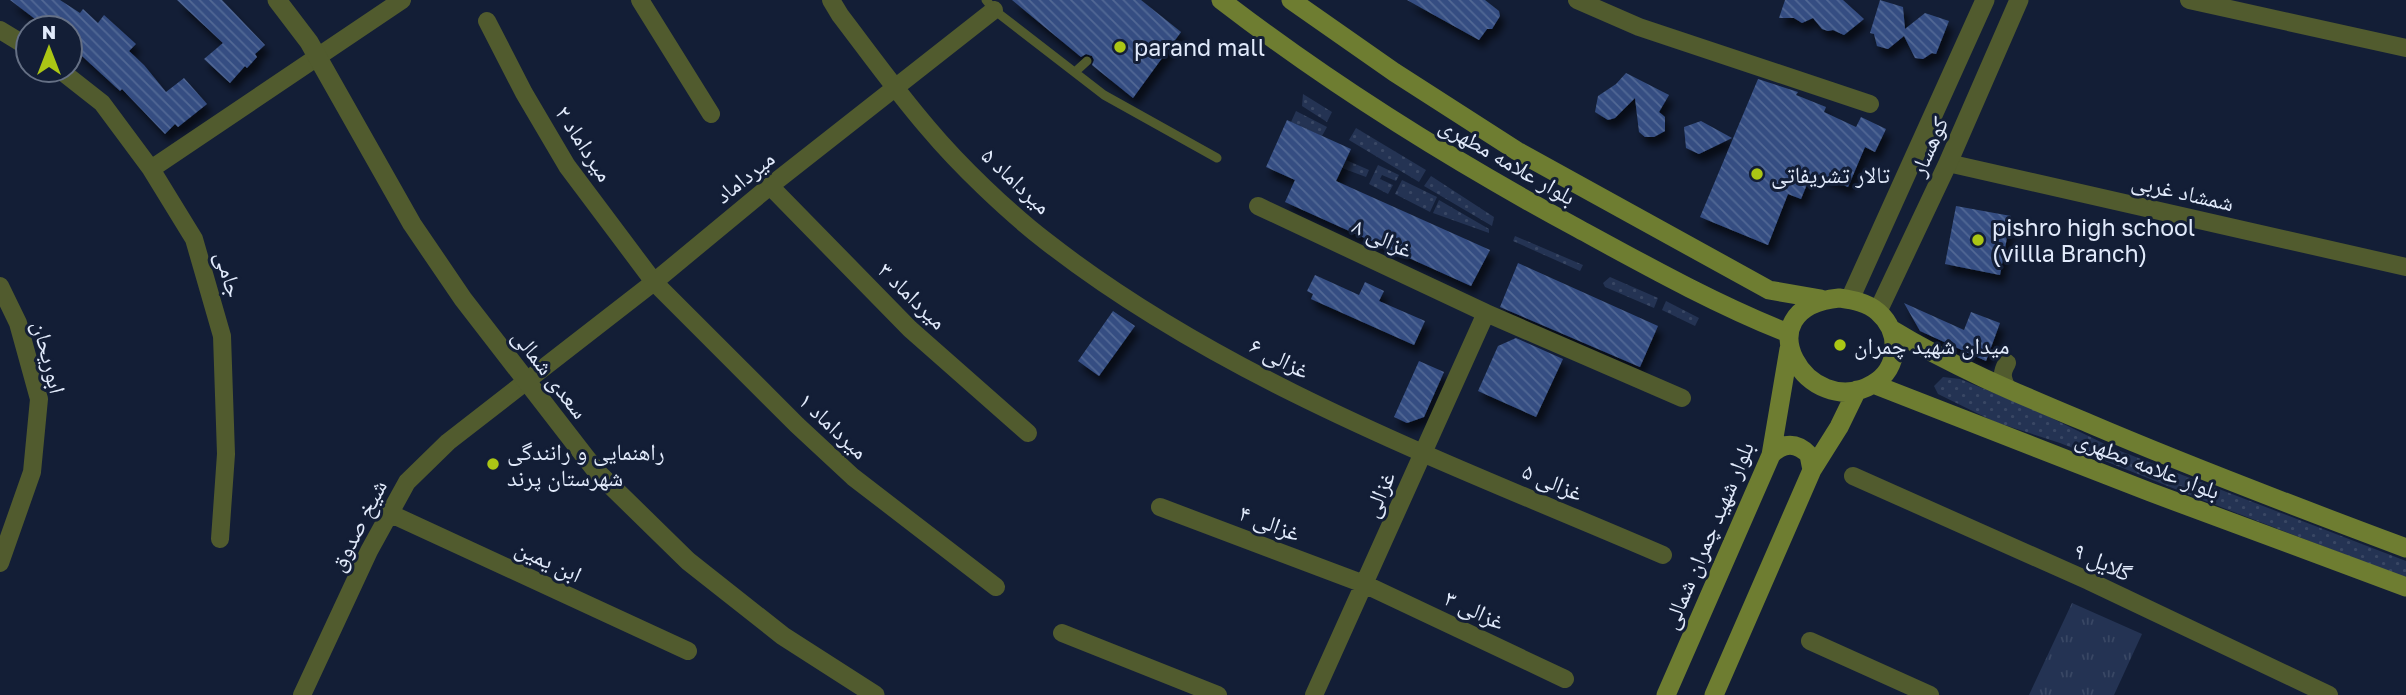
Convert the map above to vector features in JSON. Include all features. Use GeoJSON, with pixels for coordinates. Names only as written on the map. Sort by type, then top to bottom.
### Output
{"type":"FeatureCollection","features":[{"type":"Feature","properties":{"kind":"main road","name":"بلوار علامه مطهری"},"geometry":{"type":"LineString","coordinates":[[1221,0],[1363,103],[1486,178],[1788,341]]}},
{"type":"Feature","properties":{"kind":"main road","name":"بلوار علامه مطهری"},"geometry":{"type":"LineString","coordinates":[[1292,0],[1394,72],[1517,150],[1769,290],[1821,299]]}},
{"type":"Feature","properties":{"kind":"main road"},"geometry":{"type":"LineString","coordinates":[[1714,695],[1812,470],[1865,387],[1890,368],[1896,348],[1891,329],[1878,311],[1859,301],[1821,299],[1805,308],[1795,319],[1788,341],[1797,367],[1823,387],[1842,391],[1865,387]]}},
{"type":"Feature","properties":{"kind":"main road","name":"بلوار علامه مطهری"},"geometry":{"type":"LineString","coordinates":[[1891,329],[1935,355],[2202,472],[2406,548]]}},
{"type":"Feature","properties":{"kind":"main road","name":"بلوار شهید چمران شمالی"},"geometry":{"type":"LineString","coordinates":[[1665,695],[1771,455],[1788,341]]}},
{"type":"Feature","properties":{"kind":"main road","name":"بلوار علامه مطهری"},"geometry":{"type":"LineString","coordinates":[[1865,387],[2406,587]]}},
{"type":"Feature","properties":{"kind":"main road"},"geometry":{"type":"LineString","coordinates":[[1771,455],[1782,446],[1797,446],[1809,455],[1812,470]]}},
{"type":"Feature","properties":{"kind":"street","name":"سعدی شمالی"},"geometry":{"type":"LineString","coordinates":[[277,0],[309,42],[412,224],[463,299],[597,472],[688,561],[783,636],[875,695]]}},
{"type":"Feature","properties":{"kind":"street"},"geometry":{"type":"LineString","coordinates":[[151,169],[402,0]]}},
{"type":"Feature","properties":{"kind":"street"},"geometry":{"type":"LineString","coordinates":[[640,0],[711,114]]}},
{"type":"Feature","properties":{"kind":"street","name":"میرداماد ۵"},"geometry":{"type":"LineString","coordinates":[[831,0],[929,129],[984,185],[1045,241],[1120,294]]}},
{"type":"Feature","properties":{"kind":"street"},"geometry":{"type":"LineString","coordinates":[[1577,0],[1639,27],[1870,104]]}},
{"type":"Feature","properties":{"kind":"street","name":"کوهسار"},"geometry":{"type":"LineString","coordinates":[[1850,299],[1985,0]]}},
{"type":"Feature","properties":{"kind":"street","name":"کوهسار"},"geometry":{"type":"LineString","coordinates":[[1878,311],[1948,163],[2019,0]]}},
{"type":"Feature","properties":{"kind":"street"},"geometry":{"type":"LineString","coordinates":[[2189,0],[2406,48]]}},
{"type":"Feature","properties":{"kind":"street","name":"میرداماد"},"geometry":{"type":"LineString","coordinates":[[526,382],[654,282],[990,5]]}},
{"type":"Feature","properties":{"kind":"street","name":"میرداماد ۲"},"geometry":{"type":"LineString","coordinates":[[487,21],[524,93],[567,166],[654,282]]}},
{"type":"Feature","properties":{"kind":"street","name":"جامی"},"geometry":{"type":"LineString","coordinates":[[78,84],[102,103],[151,169],[194,239],[222,336],[226,454],[220,539]]}},
{"type":"Feature","properties":{"kind":"street","name":"شمشاد غربی"},"geometry":{"type":"LineString","coordinates":[[1948,163],[2406,267]]}},
{"type":"Feature","properties":{"kind":"street","name":"میرداماد ۳"},"geometry":{"type":"LineString","coordinates":[[770,186],[910,329],[1028,433]]}},
{"type":"Feature","properties":{"kind":"street","name":"غزالی ۸"},"geometry":{"type":"LineString","coordinates":[[1258,206],[1486,313],[1682,398]]}},
{"type":"Feature","properties":{"kind":"street","name":"میرداماد ۱"},"geometry":{"type":"LineString","coordinates":[[654,282],[853,477],[996,587]]}},
{"type":"Feature","properties":{"kind":"street","name":"ابوریحان"},"geometry":{"type":"LineString","coordinates":[[0,286],[18,323],[39,399],[32,472],[0,563]]}},
{"type":"Feature","properties":{"kind":"street","name":"غزالی ۶"},"geometry":{"type":"LineString","coordinates":[[1120,294],[1177,331],[1256,372],[1329,409],[1424,451]]}},
{"type":"Feature","properties":{"kind":"street","name":"غزالی"},"geometry":{"type":"LineString","coordinates":[[1314,695],[1486,313]]}},
{"type":"Feature","properties":{"kind":"street"},"geometry":{"type":"LineString","coordinates":[[2007,363],[2002,379],[2007,388]]}},
{"type":"Feature","properties":{"kind":"street","name":"شیخ صدوق"},"geometry":{"type":"LineString","coordinates":[[302,695],[369,551],[407,482],[448,442],[526,382]]}},
{"type":"Feature","properties":{"kind":"street","name":"غزالی ۵"},"geometry":{"type":"LineString","coordinates":[[1424,451],[1663,555]]}},
{"type":"Feature","properties":{"kind":"street","name":"گلایل ۹"},"geometry":{"type":"LineString","coordinates":[[1853,476],[2089,581],[2329,695]]}},
{"type":"Feature","properties":{"kind":"street","name":"غزالی ۴"},"geometry":{"type":"LineString","coordinates":[[1160,507],[1364,584]]}},
{"type":"Feature","properties":{"kind":"street","name":"ابن یمین"},"geometry":{"type":"LineString","coordinates":[[389,513],[688,650]]}},
{"type":"Feature","properties":{"kind":"street","name":"غزالی ۳"},"geometry":{"type":"LineString","coordinates":[[1364,584],[1564,679]]}},
{"type":"Feature","properties":{"kind":"street"},"geometry":{"type":"LineString","coordinates":[[1062,634],[1218,695]]}},
{"type":"Feature","properties":{"kind":"street"},"geometry":{"type":"LineString","coordinates":[[1810,641],[1930,695]]}},
{"type":"Feature","properties":{"kind":"lane"},"geometry":{"type":"LineString","coordinates":[[990,5],[1104,95],[1217,158]]}},
{"type":"Feature","properties":{"kind":"lane"},"geometry":{"type":"LineString","coordinates":[[1074,72],[1087,61]]}},
{"type":"Feature","properties":{"kind":"green space"},"geometry":{"type":"Polygon","coordinates":[[[1303,94],[1332,112],[1327,122],[1302,106],[1303,94]]]}},
{"type":"Feature","properties":{"kind":"green space"},"geometry":{"type":"Polygon","coordinates":[[[1296,111],[1327,127],[1322,136],[1291,122],[1296,111]]]}},
{"type":"Feature","properties":{"kind":"green space"},"geometry":{"type":"Polygon","coordinates":[[[1356,128],[1426,170],[1419,182],[1349,140],[1356,128]]]}},
{"type":"Feature","properties":{"kind":"green space"},"geometry":{"type":"Polygon","coordinates":[[[1346,160],[1369,170],[1366,177],[1342,168],[1346,160]]]}},
{"type":"Feature","properties":{"kind":"green space"},"geometry":{"type":"Polygon","coordinates":[[[1378,165],[1399,175],[1396,181],[1382,175],[1380,179],[1393,185],[1388,194],[1369,184],[1378,165]]]}},
{"type":"Feature","properties":{"kind":"green space"},"geometry":{"type":"Polygon","coordinates":[[[1431,176],[1494,217],[1492,226],[1424,186],[1431,176]]]}},
{"type":"Feature","properties":{"kind":"green space"},"geometry":{"type":"Polygon","coordinates":[[[1402,180],[1437,197],[1430,212],[1395,194],[1402,180]]]}},
{"type":"Feature","properties":{"kind":"green space"},"geometry":{"type":"Polygon","coordinates":[[[1439,200],[1489,229],[1489,233],[1433,213],[1439,200]]]}},
{"type":"Feature","properties":{"kind":"green space"},"geometry":{"type":"Polygon","coordinates":[[[1515,236],[1583,265],[1580,271],[1513,241],[1515,236]]]}},
{"type":"Feature","properties":{"kind":"green space"},"geometry":{"type":"Polygon","coordinates":[[[1610,277],[1658,298],[1654,308],[1605,287],[1603,283],[1610,277]]]}},
{"type":"Feature","properties":{"kind":"green space"},"geometry":{"type":"Polygon","coordinates":[[[1666,301],[1699,318],[1695,326],[1662,310],[1666,301]]]}},
{"type":"Feature","properties":{"kind":"green space"},"geometry":{"type":"Polygon","coordinates":[[[1943,377],[1960,379],[2035,410],[2115,449],[2406,561],[2406,578],[2060,443],[1995,422],[1938,394],[1934,386],[1943,377]]]}},
{"type":"Feature","properties":{"kind":"green space"},"geometry":{"type":"Polygon","coordinates":[[[2072,603],[2142,634],[2114,695],[2029,695],[2072,603]]]}},
{"type":"Feature","properties":{"kind":"building"},"geometry":{"type":"Polygon","coordinates":[[[10,0],[60,0],[80,13],[83,9],[98,23],[104,15],[136,44],[129,51],[166,92],[184,78],[207,104],[178,127],[175,124],[165,134],[122,89],[120,91],[84,58],[84,14],[28,14],[10,0]]]}},
{"type":"Feature","properties":{"kind":"building"},"geometry":{"type":"Polygon","coordinates":[[[177,0],[222,0],[265,45],[255,54],[257,57],[247,68],[245,66],[230,83],[204,59],[223,43],[177,0]]]}},
{"type":"Feature","properties":{"kind":"building","name":"parand mall"},"geometry":{"type":"Polygon","coordinates":[[[1012,0],[1141,0],[1181,32],[1133,98],[1092,65],[1092,56],[1086,54],[1081,57],[1012,0]]]}},
{"type":"Feature","properties":{"kind":"building"},"geometry":{"type":"Polygon","coordinates":[[[1407,0],[1485,0],[1499,11],[1500,16],[1492,29],[1487,29],[1479,40],[1407,0]]]}},
{"type":"Feature","properties":{"kind":"building"},"geometry":{"type":"Polygon","coordinates":[[[1785,0],[1843,0],[1864,19],[1844,35],[1822,29],[1813,18],[1802,23],[1794,18],[1779,18],[1785,0]]]}},
{"type":"Feature","properties":{"kind":"building"},"geometry":{"type":"Polygon","coordinates":[[[1880,0],[1903,7],[1905,29],[1925,13],[1949,21],[1936,54],[1932,53],[1923,59],[1915,58],[1904,36],[1888,49],[1877,46],[1874,34],[1870,33],[1880,0]]]}},
{"type":"Feature","properties":{"kind":"building"},"geometry":{"type":"Polygon","coordinates":[[[1626,73],[1669,95],[1659,112],[1665,117],[1665,131],[1654,137],[1645,137],[1639,132],[1635,98],[1615,118],[1608,120],[1595,112],[1598,96],[1616,84],[1626,73]]]}},
{"type":"Feature","properties":{"kind":"building","name":"تالار تشریفاتی"},"geometry":{"type":"Polygon","coordinates":[[[1758,79],[1798,92],[1796,95],[1826,107],[1824,112],[1856,127],[1861,117],[1886,129],[1875,152],[1865,147],[1848,187],[1812,172],[1801,199],[1788,194],[1768,245],[1700,217],[1758,79]]]}},
{"type":"Feature","properties":{"kind":"building"},"geometry":{"type":"Polygon","coordinates":[[[1287,120],[1351,149],[1336,181],[1490,250],[1471,286],[1285,202],[1295,180],[1266,167],[1287,120]]]}},
{"type":"Feature","properties":{"kind":"building"},"geometry":{"type":"Polygon","coordinates":[[[1701,121],[1732,138],[1699,154],[1686,148],[1684,127],[1701,121]]]}},
{"type":"Feature","properties":{"kind":"building","name":"pishro high school (villla Branch)"},"geometry":{"type":"Polygon","coordinates":[[[1956,206],[2011,216],[2000,275],[1945,264],[1956,206]]]}},
{"type":"Feature","properties":{"kind":"building"},"geometry":{"type":"Polygon","coordinates":[[[1518,263],[1658,326],[1640,367],[1500,307],[1518,263]]]}},
{"type":"Feature","properties":{"kind":"building"},"geometry":{"type":"Polygon","coordinates":[[[1315,275],[1359,295],[1365,282],[1384,291],[1379,301],[1425,321],[1414,345],[1311,299],[1313,294],[1307,291],[1315,275]]]}},
{"type":"Feature","properties":{"kind":"building"},"geometry":{"type":"Polygon","coordinates":[[[1904,303],[1964,330],[1971,312],[2000,323],[1986,361],[1920,331],[1904,303]]]}},
{"type":"Feature","properties":{"kind":"building"},"geometry":{"type":"Polygon","coordinates":[[[1113,311],[1135,326],[1099,376],[1078,361],[1113,311]]]}},
{"type":"Feature","properties":{"kind":"building"},"geometry":{"type":"Polygon","coordinates":[[[1516,338],[1563,359],[1536,417],[1478,391],[1498,346],[1516,338]]]}},
{"type":"Feature","properties":{"kind":"building"},"geometry":{"type":"Polygon","coordinates":[[[1419,361],[1444,372],[1424,417],[1407,423],[1394,417],[1419,361]]]}},
{"type":"Feature","properties":{"kind":"place","name":"parand mall"},"geometry":{"type":"Point","coordinates":[1120,47]}},
{"type":"Feature","properties":{"kind":"place","name":"تالار تشریفاتی"},"geometry":{"type":"Point","coordinates":[1757,174]}},
{"type":"Feature","properties":{"kind":"place","name":"pishro high school (villla Branch)"},"geometry":{"type":"Point","coordinates":[1978,240]}},
{"type":"Feature","properties":{"kind":"place","name":"میدان شهید چمران"},"geometry":{"type":"Point","coordinates":[1840,345]}},
{"type":"Feature","properties":{"kind":"place","name":"راهنمایی و رانندگی شهرستان پرند"},"geometry":{"type":"Point","coordinates":[493,464]}}]}
